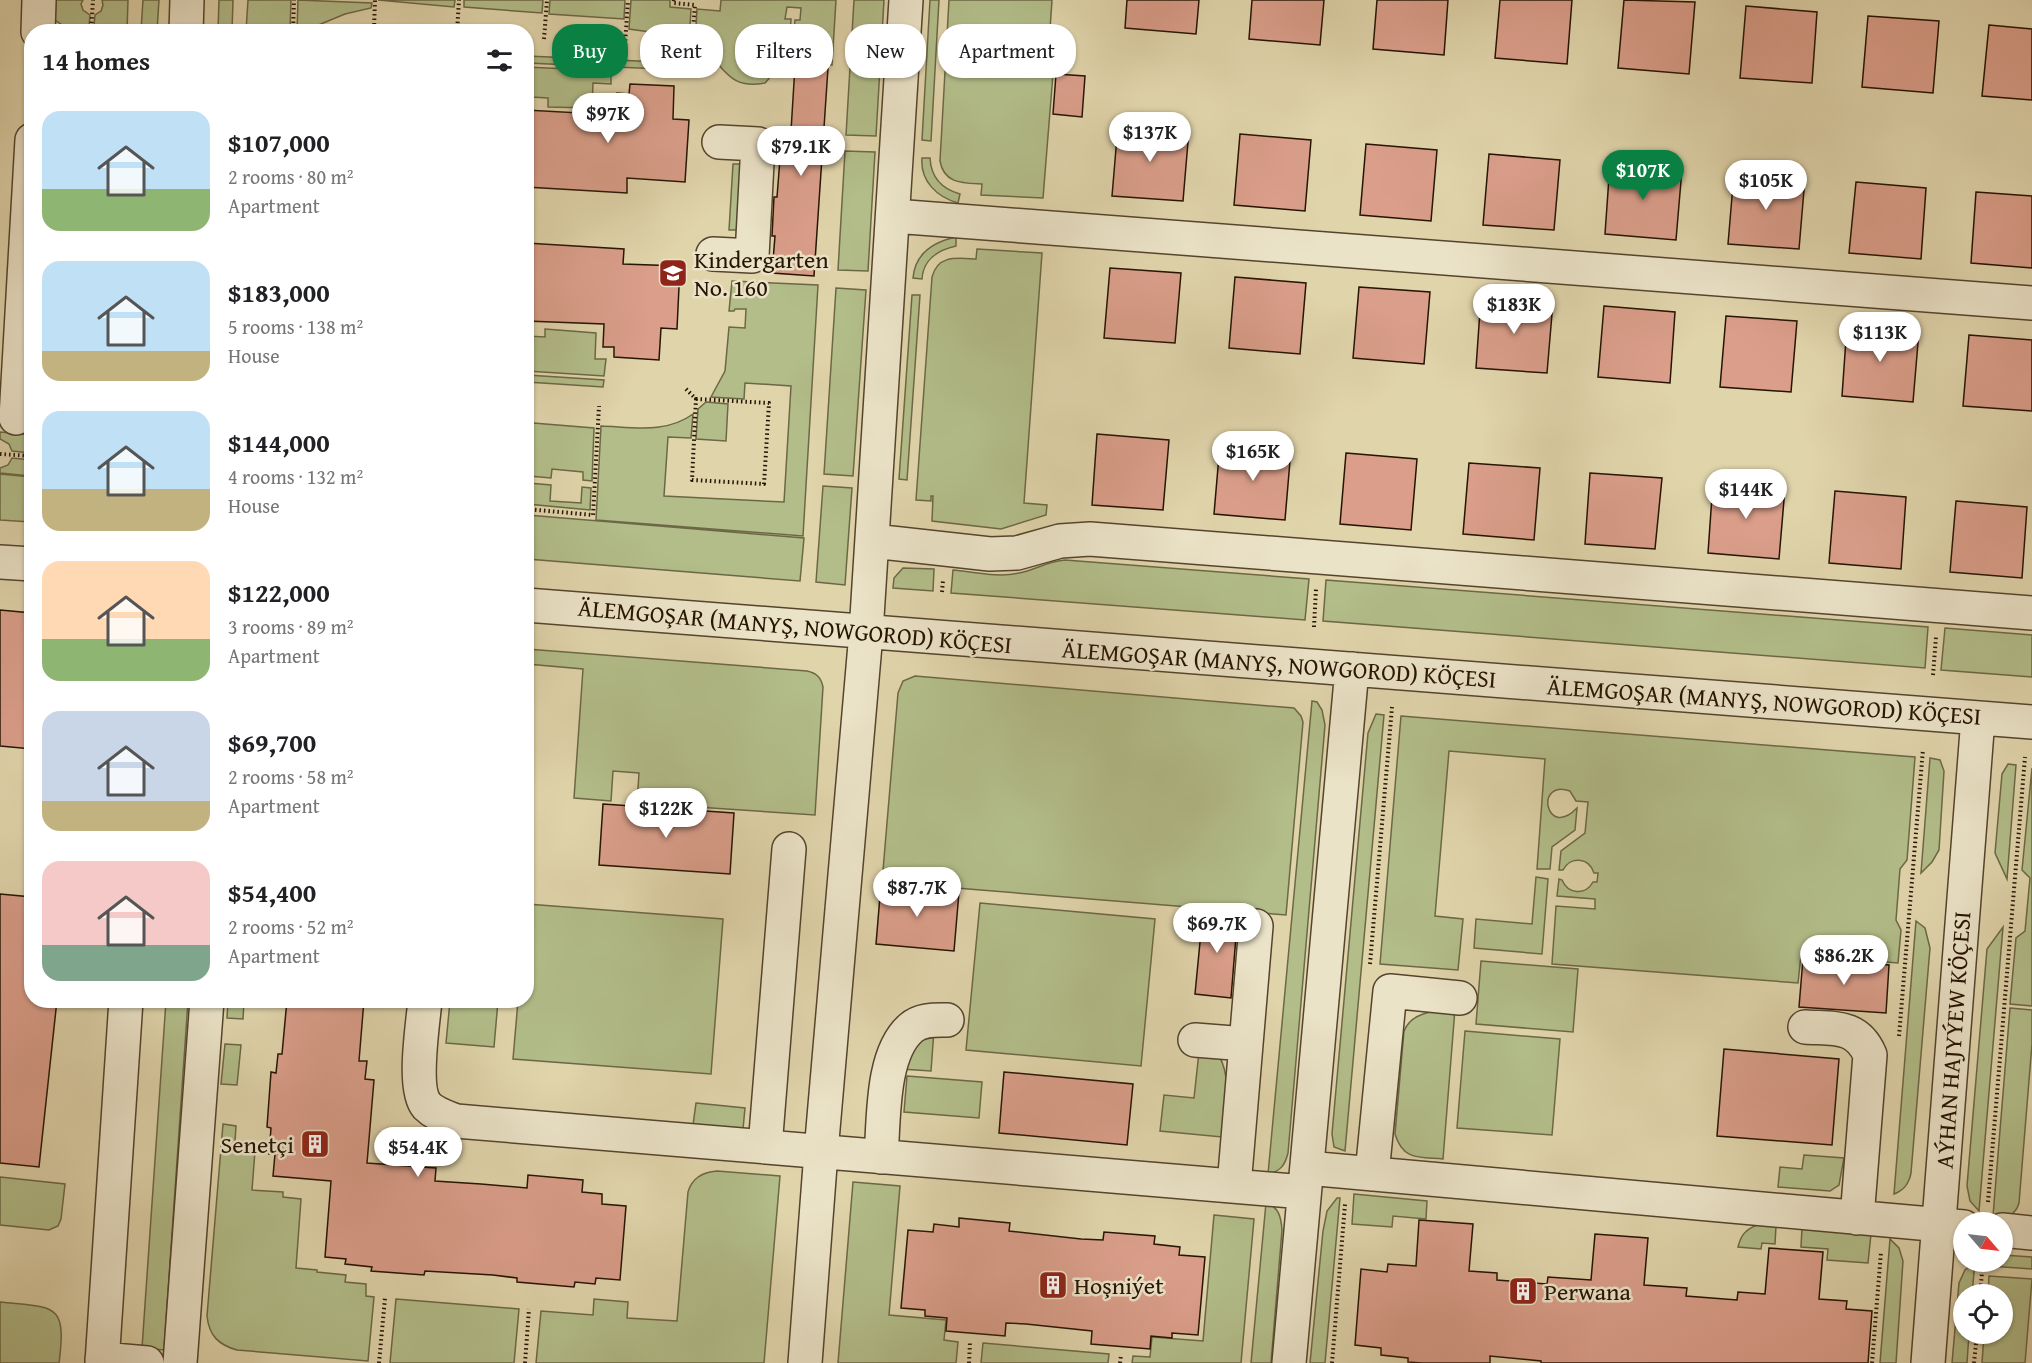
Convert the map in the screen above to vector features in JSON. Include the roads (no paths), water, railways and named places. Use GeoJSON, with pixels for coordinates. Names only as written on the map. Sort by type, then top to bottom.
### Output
{"type":"FeatureCollection","features":[{"type":"Feature","properties":{"kind":"street"},"geometry":{"type":"LineString","coordinates":[[38,24],[39,0]]}},
{"type":"Feature","properties":{"kind":"street"},"geometry":{"type":"LineString","coordinates":[[186,24],[188,0]]}},
{"type":"Feature","properties":{"kind":"street"},"geometry":{"type":"LineString","coordinates":[[805,1363],[873,541],[906,0]]}},
{"type":"Feature","properties":{"kind":"street"},"geometry":{"type":"LineString","coordinates":[[713,254],[752,256],[758,144],[719,142]]}},
{"type":"Feature","properties":{"kind":"street"},"geometry":{"type":"LineString","coordinates":[[894,216],[2032,303]]}},
{"type":"Feature","properties":{"kind":"street"},"geometry":{"type":"LineString","coordinates":[[16,418],[24,281]]}},
{"type":"Feature","properties":{"kind":"street"},"geometry":{"type":"LineString","coordinates":[[873,541],[990,554],[1017,553],[1060,541],[1090,539],[2032,613]]}},
{"type":"Feature","properties":{"kind":"street"},"geometry":{"type":"LineString","coordinates":[[0,562],[24,564]]}},
{"type":"Feature","properties":{"kind":"street","name":"ÄLEMGOŞAR (MANYŞ, NOWGOROD) KÖÇESI"},"geometry":{"type":"LineString","coordinates":[[534,606],[2032,722]]}},
{"type":"Feature","properties":{"kind":"street"},"geometry":{"type":"LineString","coordinates":[[1289,1363],[1352,669]]}},
{"type":"Feature","properties":{"kind":"street","name":"AÝHAN HAJYÝEW KÖÇESI"},"geometry":{"type":"LineString","coordinates":[[1973,1212],[1978,718]]}},
{"type":"Feature","properties":{"kind":"street"},"geometry":{"type":"LineString","coordinates":[[765,1147],[789,849]]}},
{"type":"Feature","properties":{"kind":"street"},"geometry":{"type":"LineString","coordinates":[[1234,1186],[1256,926]]}},
{"type":"Feature","properties":{"kind":"street"},"geometry":{"type":"LineString","coordinates":[[1372,1174],[1390,992],[1460,998]]}},
{"type":"Feature","properties":{"kind":"street"},"geometry":{"type":"LineString","coordinates":[[125,1008],[102,1361],[147,1363]]}},
{"type":"Feature","properties":{"kind":"street"},"geometry":{"type":"LineString","coordinates":[[180,1363],[206,1008]]}},
{"type":"Feature","properties":{"kind":"street"},"geometry":{"type":"LineString","coordinates":[[424,1008],[418,1078],[422,1097],[428,1107],[456,1121],[1234,1186],[1372,1174],[1857,1218],[1953,1222]]}},
{"type":"Feature","properties":{"kind":"street"},"geometry":{"type":"LineString","coordinates":[[881,1157],[886,1082],[900,1042],[911,1027],[922,1022],[947,1020]]}},
{"type":"Feature","properties":{"kind":"street"},"geometry":{"type":"LineString","coordinates":[[1805,1027],[1851,1032],[1860,1037],[1870,1055],[1857,1218]]}},
{"type":"Feature","properties":{"kind":"street"},"geometry":{"type":"LineString","coordinates":[[1195,1040],[1246,1044]]}},
{"type":"Feature","properties":{"kind":"street"},"geometry":{"type":"LineString","coordinates":[[2013,1230],[2032,1233]]}},
{"type":"Feature","properties":{"kind":"street","name":"AÝHAN HAJYÝEW KÖÇESI"},"geometry":{"type":"LineString","coordinates":[[1928,1363],[1957,1272]]}},
{"type":"Feature","properties":{"kind":"place","name":"Kindergarten No. 160"},"geometry":{"type":"Point","coordinates":[673,273]}},
{"type":"Feature","properties":{"kind":"place","name":"Senetçi"},"geometry":{"type":"Point","coordinates":[315,1144]}},
{"type":"Feature","properties":{"kind":"place","name":"Hoşniýet"},"geometry":{"type":"Point","coordinates":[1053,1285]}},
{"type":"Feature","properties":{"kind":"place","name":"Perwana"},"geometry":{"type":"Point","coordinates":[1523,1291]}}]}
